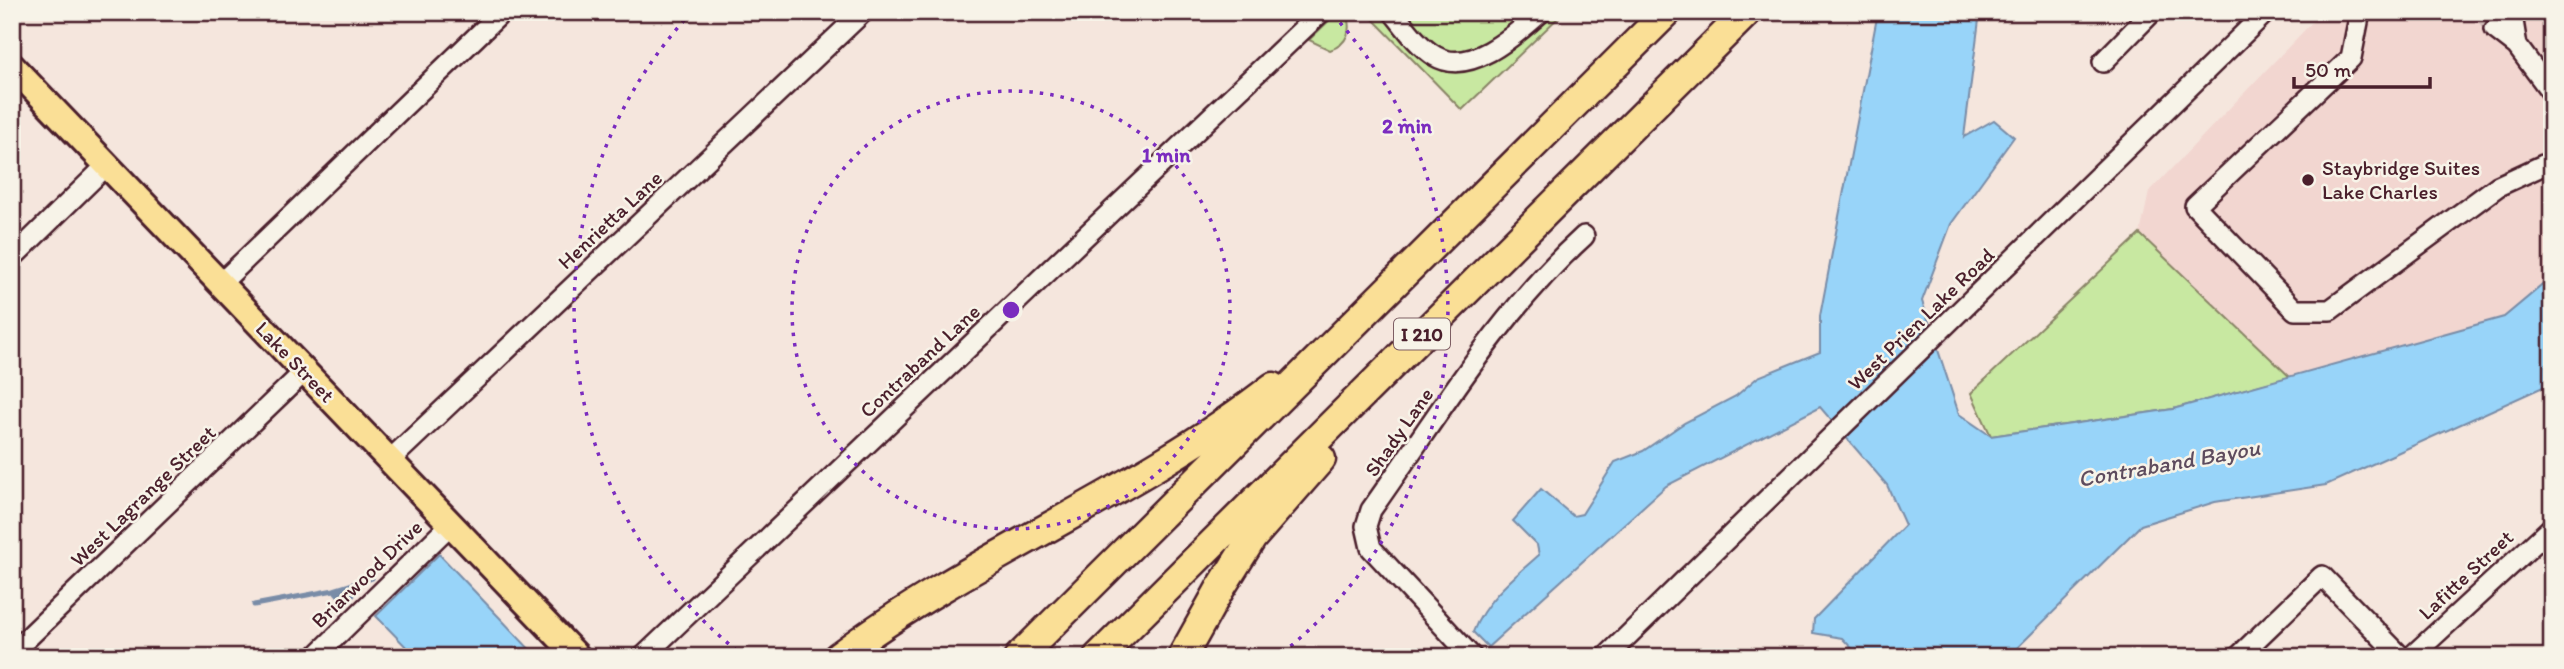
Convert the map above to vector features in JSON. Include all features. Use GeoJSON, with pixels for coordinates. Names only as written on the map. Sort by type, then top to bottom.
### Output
{"type":"FeatureCollection","features":[{"type":"Feature","properties":{"kind":"highway","name":"I 210"},"geometry":{"type":"LineString","coordinates":[[1019,657],[1667,12]]}},
{"type":"Feature","properties":{"kind":"highway","name":"I 210"},"geometry":{"type":"LineString","coordinates":[[1098,657],[1747,12]]}},
{"type":"Feature","properties":{"kind":"highway"},"geometry":{"type":"LineString","coordinates":[[1182,657],[1252,538],[1442,314]]}},
{"type":"Feature","properties":{"kind":"highway"},"geometry":{"type":"LineString","coordinates":[[838,657],[869,633],[937,592],[1178,455],[1267,392],[1355,323]]}},
{"type":"Feature","properties":{"kind":"main road","name":"Lake Street"},"geometry":{"type":"LineString","coordinates":[[12,66],[578,657]]}},
{"type":"Feature","properties":{"kind":"street"},"geometry":{"type":"LineString","coordinates":[[220,284],[502,12]]}},
{"type":"Feature","properties":{"kind":"street","name":"Henrietta Lane"},"geometry":{"type":"LineString","coordinates":[[389,461],[863,12]]}},
{"type":"Feature","properties":{"kind":"street","name":"Contraband Lane"},"geometry":{"type":"LineString","coordinates":[[643,657],[1321,12]]}},
{"type":"Feature","properties":{"kind":"street"},"geometry":{"type":"LineString","coordinates":[[1393,12],[1423,47],[1436,57],[1453,62],[1478,56],[1512,38],[1541,12]]}},
{"type":"Feature","properties":{"kind":"street"},"geometry":{"type":"LineString","coordinates":[[2103,62],[2152,12]]}},
{"type":"Feature","properties":{"kind":"street","name":"West Prien Lake Road"},"geometry":{"type":"LineString","coordinates":[[1606,657],[2124,154],[2266,12]]}},
{"type":"Feature","properties":{"kind":"street"},"geometry":{"type":"LineString","coordinates":[[2360,12],[2351,58],[2195,206],[2295,310],[2330,310],[2498,186],[2552,161]]}},
{"type":"Feature","properties":{"kind":"street"},"geometry":{"type":"LineString","coordinates":[[2506,12],[2513,21],[2517,46]]}},
{"type":"Feature","properties":{"kind":"street"},"geometry":{"type":"LineString","coordinates":[[2495,29],[2517,46],[2552,93]]}},
{"type":"Feature","properties":{"kind":"street"},"geometry":{"type":"LineString","coordinates":[[12,258],[107,165]]}},
{"type":"Feature","properties":{"kind":"street","name":"Shady Lane"},"geometry":{"type":"LineString","coordinates":[[1472,657],[1371,548],[1366,526],[1371,510],[1504,321],[1532,288],[1584,236]]}},
{"type":"Feature","properties":{"kind":"street","name":"West Lagrange Street"},"geometry":{"type":"LineString","coordinates":[[12,653],[305,371]]}},
{"type":"Feature","properties":{"kind":"street","name":"Briarwood Drive"},"geometry":{"type":"LineString","coordinates":[[315,657],[451,524]]}},
{"type":"Feature","properties":{"kind":"street","name":"Lafitte Street"},"geometry":{"type":"LineString","coordinates":[[2412,657],[2552,527]]}},
{"type":"Feature","properties":{"kind":"street"},"geometry":{"type":"LineString","coordinates":[[2238,657],[2322,576],[2401,657]]}},
{"type":"Feature","properties":{"kind":"shaded area"},"geometry":{"type":"Polygon","coordinates":[[[2322,12],[2552,12],[2552,277],[2504,317],[2290,377],[2140,234],[2149,192],[2322,12]]]}},
{"type":"Feature","properties":{"kind":"green space"},"geometry":{"type":"Polygon","coordinates":[[[1338,12],[1345,12],[1349,24],[1345,40],[1341,44],[1330,50],[1309,40],[1338,12]]]}},
{"type":"Feature","properties":{"kind":"green space"},"geometry":{"type":"Polygon","coordinates":[[[1366,12],[1388,12],[1443,65],[1544,12],[1564,12],[1462,110],[1366,12]]]}},
{"type":"Feature","properties":{"kind":"green space"},"geometry":{"type":"Polygon","coordinates":[[[1398,12],[1535,12],[1525,24],[1455,59],[1436,54],[1398,12]]]}},
{"type":"Feature","properties":{"kind":"green space"},"geometry":{"type":"Polygon","coordinates":[[[2140,234],[2290,377],[2173,409],[1991,436],[1971,393],[2140,234]]]}},
{"type":"Feature","properties":{"kind":"water","name":"Contraband Bayou"},"geometry":{"type":"Polygon","coordinates":[[[1878,12],[1980,12],[1964,137],[1994,120],[2014,137],[1951,224],[1922,301],[1959,414],[1991,436],[2173,409],[2504,317],[2552,277],[2552,383],[2326,485],[2215,502],[2141,525],[2008,657],[1860,657],[1842,638],[1813,633],[1814,619],[1905,525],[1887,485],[1820,407],[1666,486],[1488,647],[1473,632],[1485,609],[1501,590],[1539,555],[1537,545],[1513,521],[1541,489],[1573,516],[1582,514],[1615,462],[1643,451],[1684,423],[1736,396],[1758,377],[1820,352],[1820,316],[1878,12]]]}},
{"type":"Feature","properties":{"kind":"water"},"geometry":{"type":"Polygon","coordinates":[[[439,554],[537,657],[416,657],[376,616],[439,554]]]}},
{"type":"Feature","properties":{"kind":"waterway"},"geometry":{"type":"LineString","coordinates":[[254,605],[334,590],[372,578]]}},
{"type":"Feature","properties":{"kind":"waterway"},"geometry":{"type":"LineString","coordinates":[[334,590],[353,595]]}},
{"type":"Feature","properties":{"kind":"waterway"},"geometry":{"type":"LineString","coordinates":[[336,592],[346,603]]}},
{"type":"Feature","properties":{"kind":"tunnel"},"geometry":{"type":"LineString","coordinates":[[2483,12],[2495,29]]}},
{"type":"Feature","properties":{"kind":"place","name":"Staybridge Suites Lake Charles"},"geometry":{"type":"Point","coordinates":[2308,180]}}]}
